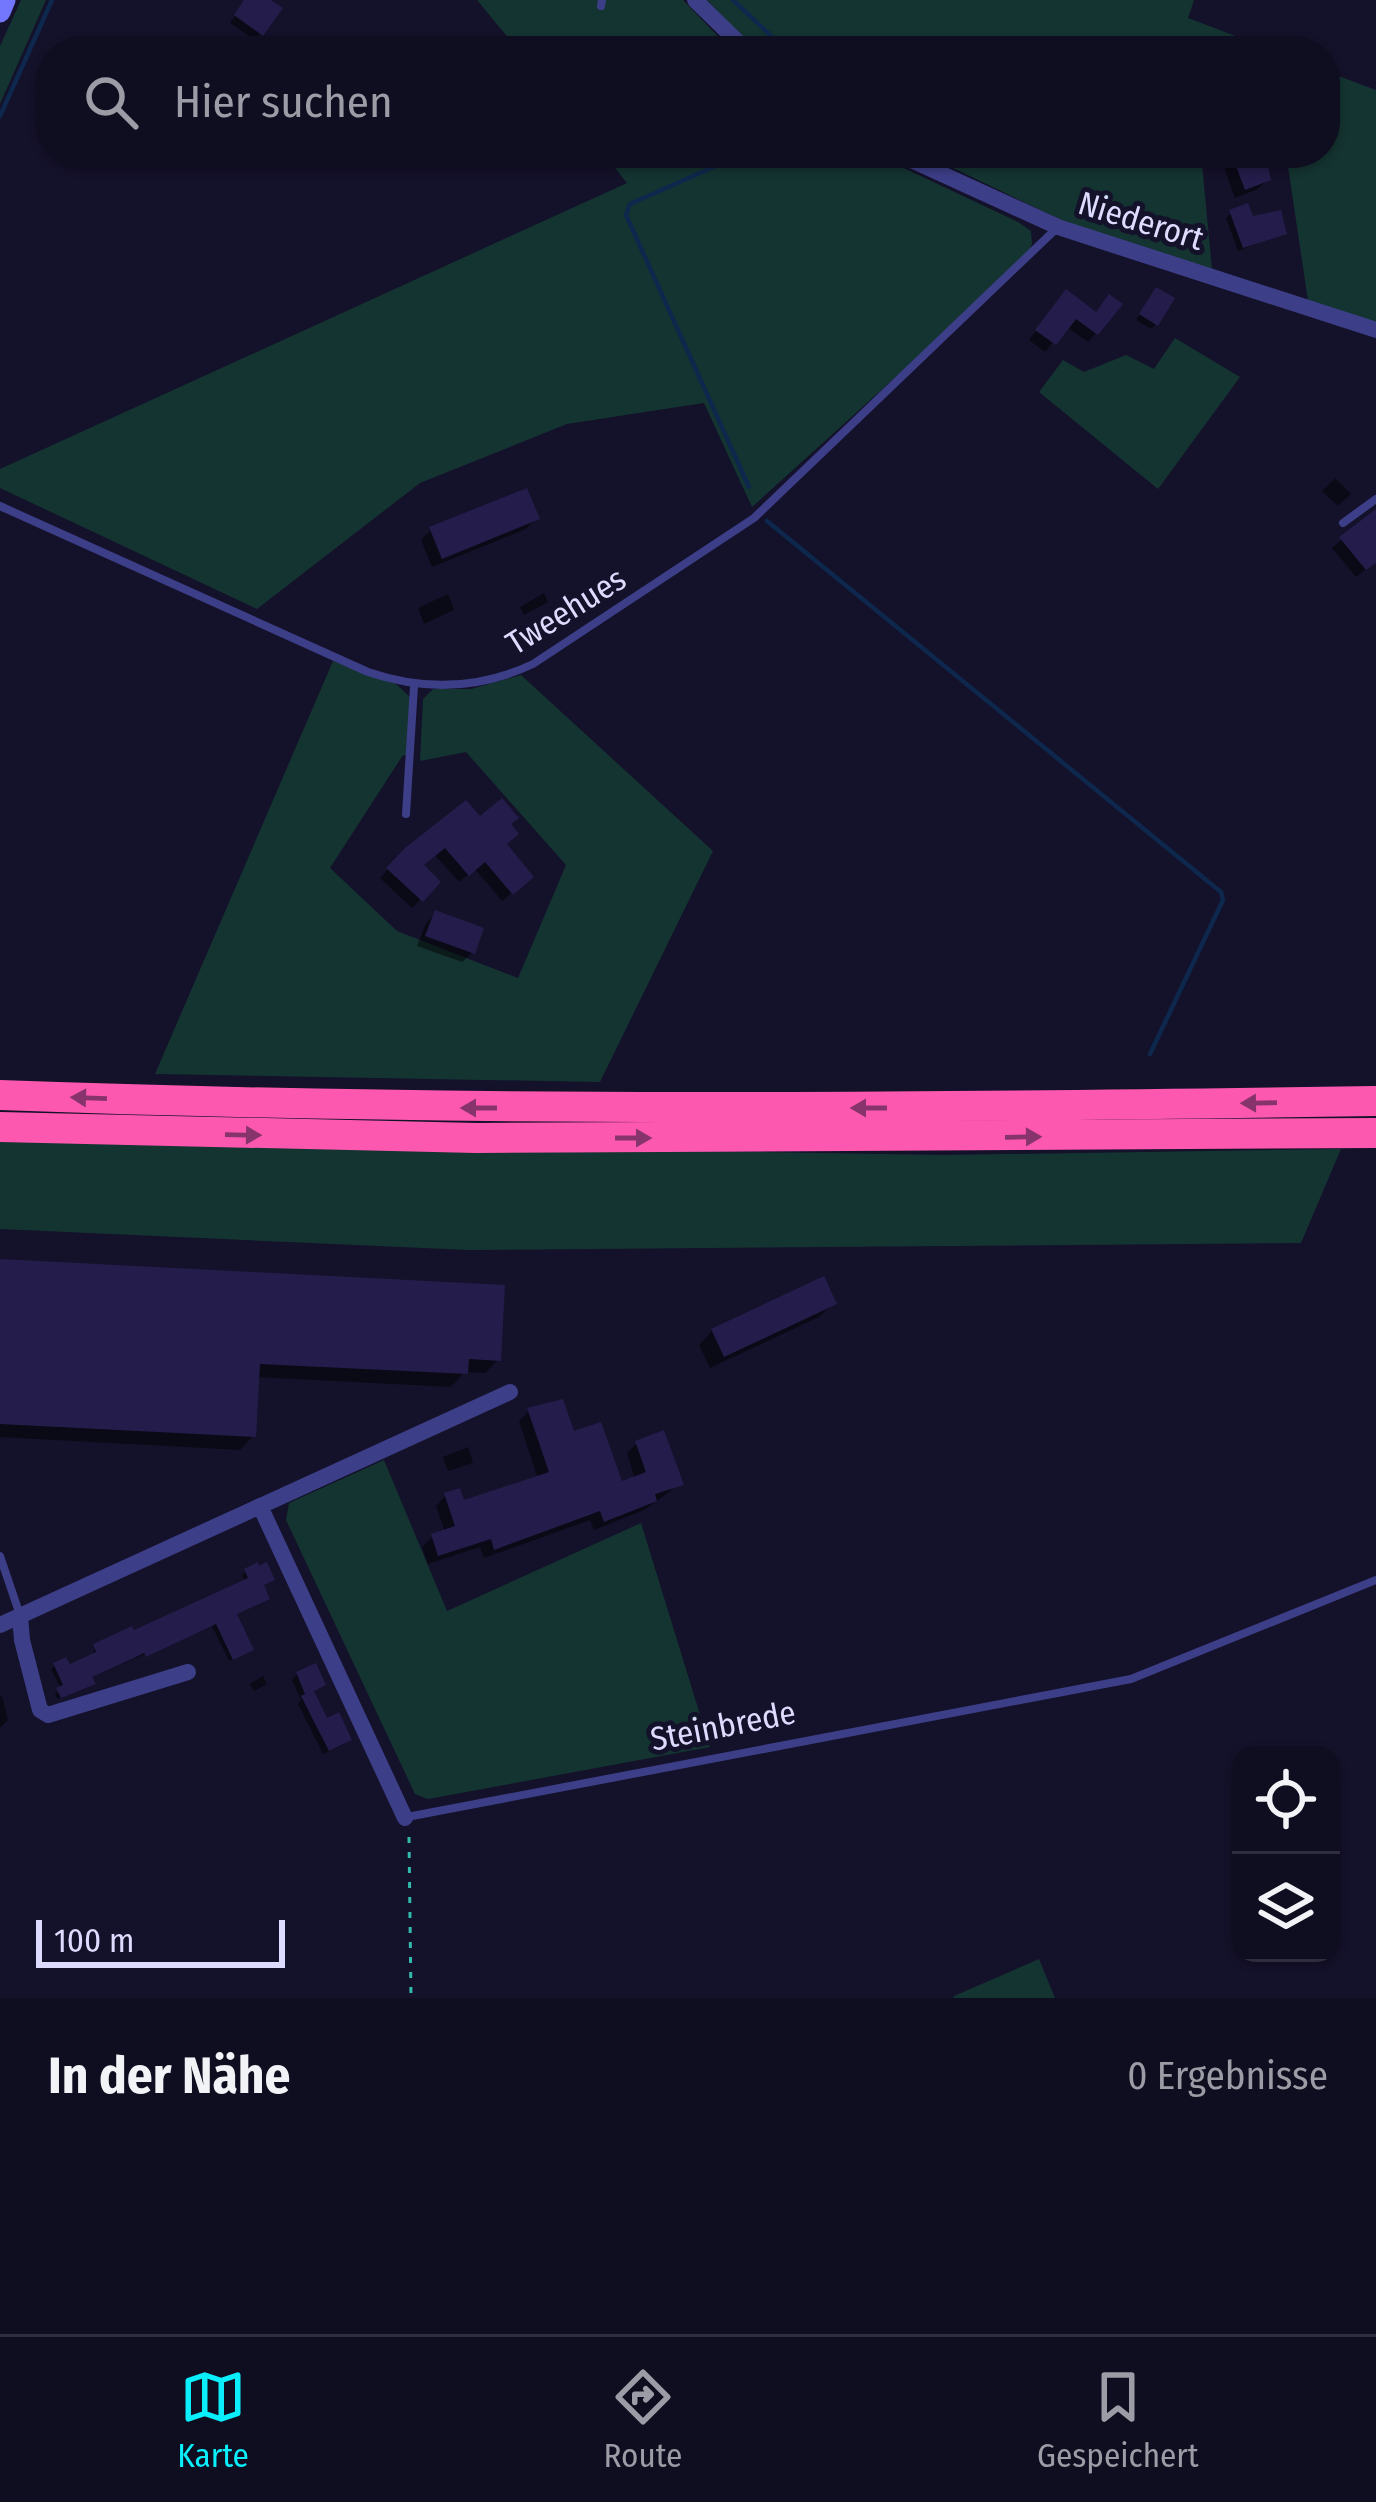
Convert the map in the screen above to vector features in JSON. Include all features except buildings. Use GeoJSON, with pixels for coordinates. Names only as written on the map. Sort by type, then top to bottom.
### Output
{"type":"FeatureCollection","features":[{"type":"Feature","properties":{"kind":"highway"},"geometry":{"type":"LineString","coordinates":[[0,1095],[475,1108],[939,1108],[1376,1101]]}},
{"type":"Feature","properties":{"kind":"highway"},"geometry":{"type":"LineString","coordinates":[[0,1127],[476,1138],[1376,1133]]}},
{"type":"Feature","properties":{"kind":"street"},"geometry":{"type":"LineString","coordinates":[[0,12],[5,0]]}},
{"type":"Feature","properties":{"kind":"street"},"geometry":{"type":"LineString","coordinates":[[695,0],[732,36]]}},
{"type":"Feature","properties":{"kind":"street","name":"Niederort"},"geometry":{"type":"LineString","coordinates":[[929,168],[1058,227],[1376,330]]}},
{"type":"Feature","properties":{"kind":"street"},"geometry":{"type":"LineString","coordinates":[[0,1625],[510,1392]]}},
{"type":"Feature","properties":{"kind":"street"},"geometry":{"type":"LineString","coordinates":[[260,1506],[405,1818]]}},
{"type":"Feature","properties":{"kind":"street"},"geometry":{"type":"LineString","coordinates":[[20,1616],[40,1711],[48,1715],[188,1672]]}},
{"type":"Feature","properties":{"kind":"lane","name":"Tweehues"},"geometry":{"type":"LineString","coordinates":[[0,506],[337,659],[414,686],[469,684],[532,664],[754,518],[1058,227]]}},
{"type":"Feature","properties":{"kind":"lane"},"geometry":{"type":"LineString","coordinates":[[1343,523],[1376,499]]}},
{"type":"Feature","properties":{"kind":"lane"},"geometry":{"type":"LineString","coordinates":[[406,814],[414,686]]}},
{"type":"Feature","properties":{"kind":"lane"},"geometry":{"type":"LineString","coordinates":[[0,1556],[20,1616]]}},
{"type":"Feature","properties":{"kind":"lane","name":"Steinbrede"},"geometry":{"type":"LineString","coordinates":[[405,1818],[1131,1679],[1376,1580]]}},
{"type":"Feature","properties":{"kind":"path"},"geometry":{"type":"LineString","coordinates":[[405,1818],[410,1843],[411,1998]]}},
{"type":"Feature","properties":{"kind":"green space"},"geometry":{"type":"Polygon","coordinates":[[[21,0],[46,0],[0,104],[0,46],[21,0]]]}},
{"type":"Feature","properties":{"kind":"green space"},"geometry":{"type":"Polygon","coordinates":[[[477,0],[683,0],[718,36],[507,36],[477,0]]]}},
{"type":"Feature","properties":{"kind":"green space"},"geometry":{"type":"Polygon","coordinates":[[[707,0],[1194,0],[1188,18],[1235,36],[742,36],[707,0]]]}},
{"type":"Feature","properties":{"kind":"green space"},"geometry":{"type":"Polygon","coordinates":[[[1340,77],[1376,90],[1376,324],[1308,301],[1288,168],[1340,168],[1340,77]]]}},
{"type":"Feature","properties":{"kind":"green space"},"geometry":{"type":"Polygon","coordinates":[[[615,168],[904,168],[1018,222],[1031,231],[1032,244],[1026,259],[752,507],[704,403],[567,424],[420,483],[257,609],[0,488],[0,469],[627,183],[615,168]]]}},
{"type":"Feature","properties":{"kind":"green space"},"geometry":{"type":"Polygon","coordinates":[[[953,168],[1202,168],[1212,269],[1092,235],[953,168]]]}},
{"type":"Feature","properties":{"kind":"green space"},"geometry":{"type":"Polygon","coordinates":[[[1175,338],[1240,377],[1158,489],[1039,392],[1063,360],[1084,372],[1126,355],[1154,369],[1175,338]]]}},
{"type":"Feature","properties":{"kind":"green space"},"geometry":{"type":"Polygon","coordinates":[[[333,661],[396,684],[409,696],[410,757],[403,755],[330,868],[397,931],[518,978],[566,865],[466,752],[420,761],[423,699],[433,689],[471,689],[521,675],[713,851],[600,1082],[155,1074],[333,661]]]}},
{"type":"Feature","properties":{"kind":"green space"},"geometry":{"type":"Polygon","coordinates":[[[0,1139],[943,1155],[1341,1149],[1301,1243],[468,1250],[0,1229],[0,1139]]]}},
{"type":"Feature","properties":{"kind":"green space"},"geometry":{"type":"Polygon","coordinates":[[[384,1460],[447,1611],[641,1523],[710,1747],[428,1799],[415,1794],[286,1520],[289,1503],[384,1460]]]}},
{"type":"Feature","properties":{"kind":"green space"},"geometry":{"type":"Polygon","coordinates":[[[1039,1959],[1055,1998],[953,1998],[954,1996],[1039,1959]]]}},
{"type":"Feature","properties":{"kind":"waterway"},"geometry":{"type":"LineString","coordinates":[[0,116],[52,0]]}},
{"type":"Feature","properties":{"kind":"waterway"},"geometry":{"type":"LineString","coordinates":[[733,0],[771,36]]}},
{"type":"Feature","properties":{"kind":"waterway"},"geometry":{"type":"LineString","coordinates":[[711,168],[630,204],[626,215],[749,487]]}},
{"type":"Feature","properties":{"kind":"waterway"},"geometry":{"type":"LineString","coordinates":[[767,521],[1221,892],[1223,900],[1150,1054]]}}]}
